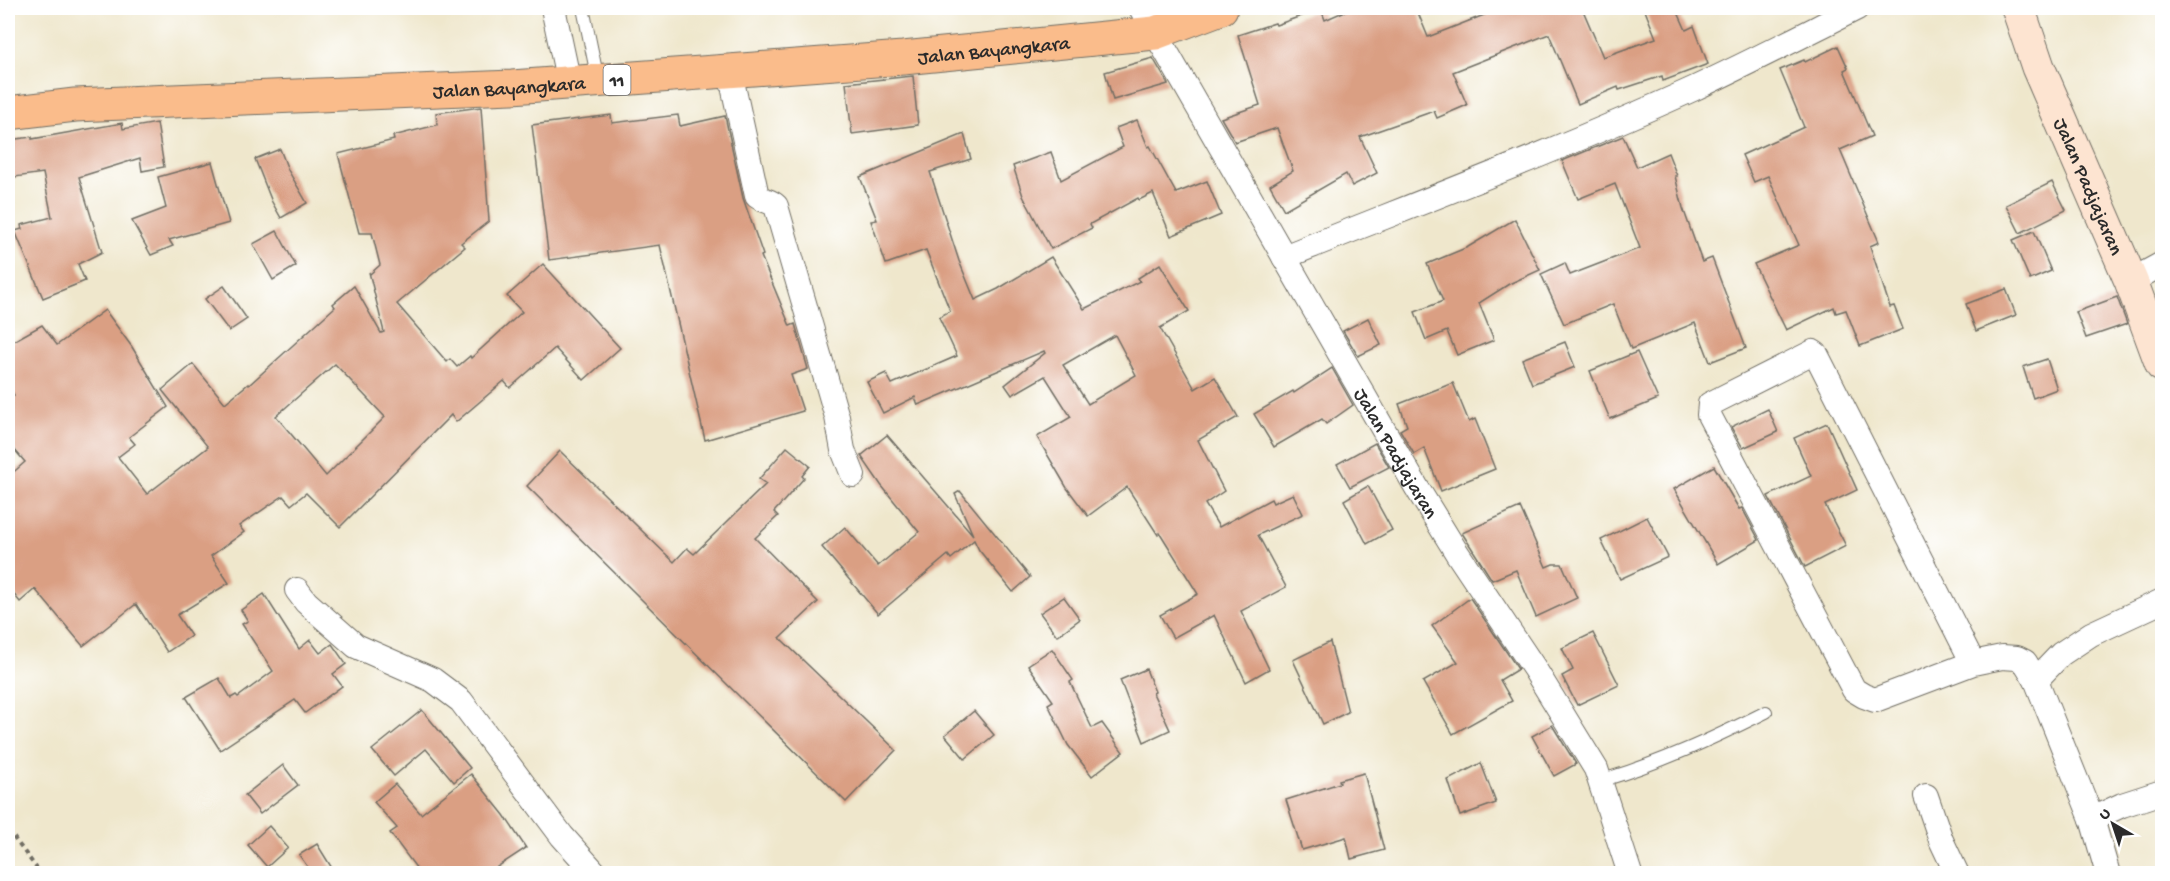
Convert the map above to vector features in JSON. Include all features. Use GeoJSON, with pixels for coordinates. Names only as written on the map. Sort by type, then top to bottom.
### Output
{"type":"FeatureCollection","features":[{"type":"Feature","properties":{"kind":"highway","name":"Jalan Bayangkara"},"geometry":{"type":"LineString","coordinates":[[8,113],[75,105],[584,82],[903,58],[1221,8]]}},
{"type":"Feature","properties":{"kind":"street"},"geometry":{"type":"LineString","coordinates":[[553,8],[584,82]]}},
{"type":"Feature","properties":{"kind":"street"},"geometry":{"type":"LineString","coordinates":[[1284,257],[1504,169],[1692,89],[1857,8]]}},
{"type":"Feature","properties":{"kind":"street","name":"Jalan Padjajaran"},"geometry":{"type":"LineString","coordinates":[[2018,8],[2038,67],[2131,280],[2163,365]]}},
{"type":"Feature","properties":{"kind":"street","name":"Jalan Padjajaran"},"geometry":{"type":"LineString","coordinates":[[1148,20],[1417,488],[1457,553],[1534,668],[1596,769],[1630,873]]}},
{"type":"Feature","properties":{"kind":"street"},"geometry":{"type":"LineString","coordinates":[[730,72],[757,196],[776,206],[837,417],[843,450],[853,475]]}},
{"type":"Feature","properties":{"kind":"street"},"geometry":{"type":"LineString","coordinates":[[2131,280],[2163,264]]}},
{"type":"Feature","properties":{"kind":"street"},"geometry":{"type":"LineString","coordinates":[[1973,663],[1816,354],[1813,352],[1710,404],[1709,415],[1854,690],[1875,700],[1973,663],[2002,657],[2017,658],[2025,662],[2036,680],[2092,819],[2108,873]]}},
{"type":"Feature","properties":{"kind":"street"},"geometry":{"type":"LineString","coordinates":[[297,590],[306,602],[356,646],[433,680],[461,701],[562,836],[596,873]]}},
{"type":"Feature","properties":{"kind":"street"},"geometry":{"type":"LineString","coordinates":[[2036,680],[2061,654],[2091,634],[2163,601]]}},
{"type":"Feature","properties":{"kind":"street"},"geometry":{"type":"LineString","coordinates":[[2092,819],[2122,805],[2163,792]]}},
{"type":"Feature","properties":{"kind":"street"},"geometry":{"type":"LineString","coordinates":[[1926,796],[1941,840],[1957,873]]}},
{"type":"Feature","properties":{"kind":"lane"},"geometry":{"type":"LineString","coordinates":[[583,8],[584,82]]}},
{"type":"Feature","properties":{"kind":"lane"},"geometry":{"type":"LineString","coordinates":[[1600,781],[1669,758],[1766,712]]}},
{"type":"Feature","properties":{"kind":"path"},"geometry":{"type":"LineString","coordinates":[[8,830],[41,873]]}},
{"type":"Feature","properties":{"kind":"building"},"geometry":{"type":"Polygon","coordinates":[[[1352,8],[1416,8],[1428,37],[1502,8],[1582,8],[1603,57],[1656,38],[1644,8],[1676,8],[1686,30],[1694,26],[1708,64],[1663,81],[1662,76],[1619,90],[1618,87],[1578,104],[1549,34],[1453,72],[1467,105],[1437,118],[1434,111],[1360,137],[1377,173],[1352,186],[1346,174],[1284,210],[1270,185],[1293,171],[1277,128],[1235,142],[1221,118],[1260,105],[1238,35],[1275,23],[1276,25],[1321,9],[1325,20],[1352,8]]]}},
{"type":"Feature","properties":{"kind":"building"},"geometry":{"type":"Polygon","coordinates":[[[1838,46],[1848,68],[1844,70],[1872,136],[1840,150],[1879,242],[1870,246],[1890,307],[1894,306],[1903,329],[1860,346],[1846,310],[1836,313],[1834,307],[1786,330],[1754,264],[1799,245],[1768,176],[1754,182],[1742,155],[1804,127],[1780,70],[1804,60],[1805,62],[1838,46]]]}},
{"type":"Feature","properties":{"kind":"building"},"geometry":{"type":"Polygon","coordinates":[[[1153,58],[1168,84],[1113,100],[1105,72],[1153,58]]]}},
{"type":"Feature","properties":{"kind":"building"},"geometry":{"type":"Polygon","coordinates":[[[913,76],[918,125],[852,134],[846,83],[913,76]]]}},
{"type":"Feature","properties":{"kind":"building"},"geometry":{"type":"Polygon","coordinates":[[[481,107],[489,221],[461,243],[465,247],[397,304],[447,362],[450,359],[457,367],[470,356],[471,358],[522,312],[507,296],[543,264],[620,348],[584,380],[555,348],[510,388],[504,381],[456,422],[451,415],[340,527],[306,493],[291,505],[283,496],[239,526],[244,532],[211,556],[229,583],[177,615],[191,636],[167,652],[136,604],[83,646],[35,589],[20,602],[8,587],[8,477],[25,462],[8,442],[8,401],[14,395],[8,384],[8,344],[42,325],[57,345],[105,310],[132,347],[168,407],[129,437],[135,444],[118,457],[147,494],[208,447],[162,390],[193,364],[225,403],[249,385],[335,307],[333,304],[354,286],[381,333],[384,332],[369,272],[370,274],[380,265],[372,233],[359,233],[338,154],[394,140],[393,136],[437,125],[436,113],[481,107]],[[335,364],[276,416],[326,476],[385,417],[335,364]]]}},
{"type":"Feature","properties":{"kind":"building"},"geometry":{"type":"Polygon","coordinates":[[[611,115],[612,123],[678,115],[680,126],[725,116],[743,198],[763,255],[761,256],[790,326],[795,324],[808,369],[791,375],[803,411],[705,440],[660,245],[549,260],[532,125],[611,115]]]}},
{"type":"Feature","properties":{"kind":"building"},"geometry":{"type":"Polygon","coordinates":[[[1137,120],[1148,147],[1150,146],[1176,193],[1207,181],[1221,215],[1171,236],[1153,193],[1139,200],[1138,198],[1090,224],[1092,228],[1051,249],[1023,196],[1013,166],[1051,152],[1061,180],[1123,147],[1116,128],[1137,120]]]}},
{"type":"Feature","properties":{"kind":"building"},"geometry":{"type":"Polygon","coordinates":[[[122,123],[123,129],[157,123],[164,167],[142,171],[140,158],[79,177],[102,252],[78,264],[85,281],[43,298],[15,231],[22,229],[21,225],[52,217],[43,173],[8,178],[8,140],[32,137],[32,139],[122,123]]]}},
{"type":"Feature","properties":{"kind":"building"},"geometry":{"type":"Polygon","coordinates":[[[964,134],[971,159],[930,172],[959,261],[975,300],[1051,257],[1084,309],[1140,281],[1138,278],[1160,264],[1189,311],[1160,328],[1195,389],[1215,377],[1238,417],[1198,440],[1224,491],[1205,504],[1219,527],[1271,499],[1273,503],[1293,494],[1303,514],[1258,535],[1286,587],[1241,611],[1269,669],[1246,682],[1214,615],[1173,638],[1160,615],[1198,594],[1160,533],[1158,535],[1127,487],[1088,516],[1067,488],[1037,437],[1071,417],[1045,376],[1012,395],[1005,385],[1045,353],[1044,351],[918,405],[915,397],[883,413],[867,382],[886,373],[892,384],[957,356],[939,317],[950,311],[926,250],[886,264],[871,221],[877,220],[860,177],[964,134]],[[1115,335],[1063,365],[1088,404],[1136,375],[1115,335]]]}},
{"type":"Feature","properties":{"kind":"building"},"geometry":{"type":"Polygon","coordinates":[[[1623,136],[1637,167],[1668,153],[1677,176],[1675,176],[1683,208],[1702,262],[1712,258],[1746,348],[1710,362],[1695,323],[1631,349],[1613,304],[1564,324],[1541,274],[1565,263],[1570,275],[1640,248],[1615,184],[1578,199],[1562,161],[1623,136]]]}},
{"type":"Feature","properties":{"kind":"building"},"geometry":{"type":"Polygon","coordinates":[[[280,149],[288,170],[307,203],[281,218],[255,159],[280,149]]]}},
{"type":"Feature","properties":{"kind":"building"},"geometry":{"type":"Polygon","coordinates":[[[212,162],[229,223],[169,240],[173,246],[151,255],[132,221],[166,208],[158,177],[212,162]]]}},
{"type":"Feature","properties":{"kind":"building"},"geometry":{"type":"Polygon","coordinates":[[[2052,182],[2066,210],[2020,233],[2006,205],[2052,182]]]}},
{"type":"Feature","properties":{"kind":"building"},"geometry":{"type":"Polygon","coordinates":[[[1515,219],[1540,270],[1509,284],[1479,303],[1494,340],[1457,355],[1447,331],[1426,340],[1415,312],[1443,301],[1427,264],[1468,247],[1515,219]]]}},
{"type":"Feature","properties":{"kind":"building"},"geometry":{"type":"Polygon","coordinates":[[[277,231],[296,266],[273,280],[253,244],[277,231]]]}},
{"type":"Feature","properties":{"kind":"building"},"geometry":{"type":"Polygon","coordinates":[[[2034,231],[2051,271],[2030,280],[2013,240],[2034,231]]]}},
{"type":"Feature","properties":{"kind":"building"},"geometry":{"type":"Polygon","coordinates":[[[224,286],[247,319],[229,331],[205,299],[224,286]]]}},
{"type":"Feature","properties":{"kind":"building"},"geometry":{"type":"Polygon","coordinates":[[[2006,289],[2016,315],[1976,331],[1966,304],[2006,289]]]}},
{"type":"Feature","properties":{"kind":"building"},"geometry":{"type":"Polygon","coordinates":[[[2117,297],[2127,324],[2086,338],[2076,312],[2117,297]]]}},
{"type":"Feature","properties":{"kind":"building"},"geometry":{"type":"Polygon","coordinates":[[[1368,318],[1381,345],[1358,356],[1343,331],[1368,318]]]}},
{"type":"Feature","properties":{"kind":"building"},"geometry":{"type":"Polygon","coordinates":[[[1565,342],[1575,367],[1532,384],[1522,359],[1565,342]]]}},
{"type":"Feature","properties":{"kind":"building"},"geometry":{"type":"Polygon","coordinates":[[[1637,352],[1658,399],[1610,419],[1590,371],[1637,352]]]}},
{"type":"Feature","properties":{"kind":"building"},"geometry":{"type":"Polygon","coordinates":[[[2047,359],[2057,389],[2033,398],[2023,367],[2047,359]]]}},
{"type":"Feature","properties":{"kind":"building"},"geometry":{"type":"Polygon","coordinates":[[[1332,368],[1353,405],[1326,424],[1322,419],[1274,447],[1254,414],[1293,391],[1294,393],[1332,368]]]}},
{"type":"Feature","properties":{"kind":"building"},"geometry":{"type":"Polygon","coordinates":[[[1453,383],[1469,422],[1475,419],[1495,469],[1441,491],[1424,448],[1414,454],[1400,430],[1407,426],[1399,404],[1453,383]]]}},
{"type":"Feature","properties":{"kind":"building"},"geometry":{"type":"Polygon","coordinates":[[[1768,409],[1778,432],[1743,448],[1731,427],[1768,409]]]}},
{"type":"Feature","properties":{"kind":"building"},"geometry":{"type":"Polygon","coordinates":[[[1827,423],[1857,490],[1825,505],[1846,546],[1805,567],[1768,496],[1811,476],[1794,438],[1827,423]]]}},
{"type":"Feature","properties":{"kind":"building"},"geometry":{"type":"Polygon","coordinates":[[[887,435],[973,535],[955,494],[960,491],[1030,577],[1013,592],[979,550],[974,540],[951,559],[948,555],[878,614],[822,547],[845,527],[878,566],[919,532],[861,456],[887,435]]]}},
{"type":"Feature","properties":{"kind":"building"},"geometry":{"type":"Polygon","coordinates":[[[1375,443],[1389,467],[1350,487],[1337,464],[1375,443]]]}},
{"type":"Feature","properties":{"kind":"building"},"geometry":{"type":"Polygon","coordinates":[[[787,447],[810,466],[802,476],[804,478],[774,512],[778,516],[755,538],[818,602],[780,638],[896,750],[846,802],[527,486],[560,451],[674,562],[687,548],[694,554],[766,484],[759,479],[787,447]]]}},
{"type":"Feature","properties":{"kind":"building"},"geometry":{"type":"Polygon","coordinates":[[[1714,466],[1739,509],[1742,508],[1759,540],[1718,564],[1674,489],[1714,466]]]}},
{"type":"Feature","properties":{"kind":"building"},"geometry":{"type":"Polygon","coordinates":[[[1368,486],[1392,530],[1367,544],[1344,500],[1368,486]]]}},
{"type":"Feature","properties":{"kind":"building"},"geometry":{"type":"Polygon","coordinates":[[[1520,507],[1546,567],[1562,564],[1577,598],[1536,617],[1516,570],[1492,580],[1462,533],[1520,507]]]}},
{"type":"Feature","properties":{"kind":"building"},"geometry":{"type":"Polygon","coordinates":[[[1647,517],[1668,557],[1620,579],[1601,540],[1647,517]]]}},
{"type":"Feature","properties":{"kind":"building"},"geometry":{"type":"Polygon","coordinates":[[[264,594],[299,649],[310,640],[320,653],[332,644],[346,664],[333,674],[342,686],[305,713],[295,700],[220,750],[186,697],[219,678],[231,698],[236,695],[238,697],[273,671],[242,624],[248,621],[241,610],[264,594]]]}},
{"type":"Feature","properties":{"kind":"building"},"geometry":{"type":"Polygon","coordinates":[[[1064,597],[1080,619],[1057,636],[1040,613],[1064,597]]]}},
{"type":"Feature","properties":{"kind":"building"},"geometry":{"type":"Polygon","coordinates":[[[1470,598],[1518,669],[1500,680],[1512,701],[1453,734],[1423,682],[1458,662],[1432,626],[1470,598]]]}},
{"type":"Feature","properties":{"kind":"building"},"geometry":{"type":"Polygon","coordinates":[[[1593,633],[1619,685],[1577,705],[1562,676],[1573,670],[1562,648],[1593,633]]]}},
{"type":"Feature","properties":{"kind":"building"},"geometry":{"type":"Polygon","coordinates":[[[1330,642],[1348,712],[1323,724],[1293,660],[1330,642]]]}},
{"type":"Feature","properties":{"kind":"building"},"geometry":{"type":"Polygon","coordinates":[[[1052,649],[1073,680],[1070,682],[1092,728],[1102,723],[1123,752],[1092,776],[1068,745],[1048,704],[1053,701],[1028,665],[1052,649]]]}},
{"type":"Feature","properties":{"kind":"building"},"geometry":{"type":"Polygon","coordinates":[[[1146,669],[1155,692],[1153,693],[1170,730],[1144,742],[1120,680],[1146,669]]]}},
{"type":"Feature","properties":{"kind":"building"},"geometry":{"type":"Polygon","coordinates":[[[422,710],[470,768],[454,782],[426,749],[394,776],[372,750],[422,710]]]}},
{"type":"Feature","properties":{"kind":"building"},"geometry":{"type":"Polygon","coordinates":[[[974,711],[994,735],[965,759],[945,735],[974,711]]]}},
{"type":"Feature","properties":{"kind":"building"},"geometry":{"type":"Polygon","coordinates":[[[1552,725],[1576,764],[1554,776],[1532,736],[1552,725]]]}},
{"type":"Feature","properties":{"kind":"building"},"geometry":{"type":"Polygon","coordinates":[[[1481,763],[1496,803],[1460,816],[1448,780],[1481,763]]]}},
{"type":"Feature","properties":{"kind":"building"},"geometry":{"type":"Polygon","coordinates":[[[283,765],[298,785],[260,814],[245,795],[283,765]]]}},
{"type":"Feature","properties":{"kind":"building"},"geometry":{"type":"Polygon","coordinates":[[[1364,773],[1384,850],[1351,859],[1346,837],[1302,850],[1286,800],[1364,773]]]}},
{"type":"Feature","properties":{"kind":"building"},"geometry":{"type":"Polygon","coordinates":[[[471,774],[504,815],[526,848],[488,873],[420,873],[390,833],[397,828],[374,802],[395,784],[421,814],[471,774]]]}},
{"type":"Feature","properties":{"kind":"building"},"geometry":{"type":"Polygon","coordinates":[[[269,826],[288,848],[267,867],[248,845],[269,826]]]}},
{"type":"Feature","properties":{"kind":"building"},"geometry":{"type":"Polygon","coordinates":[[[317,844],[335,873],[312,873],[299,855],[317,844]]]}}]}
